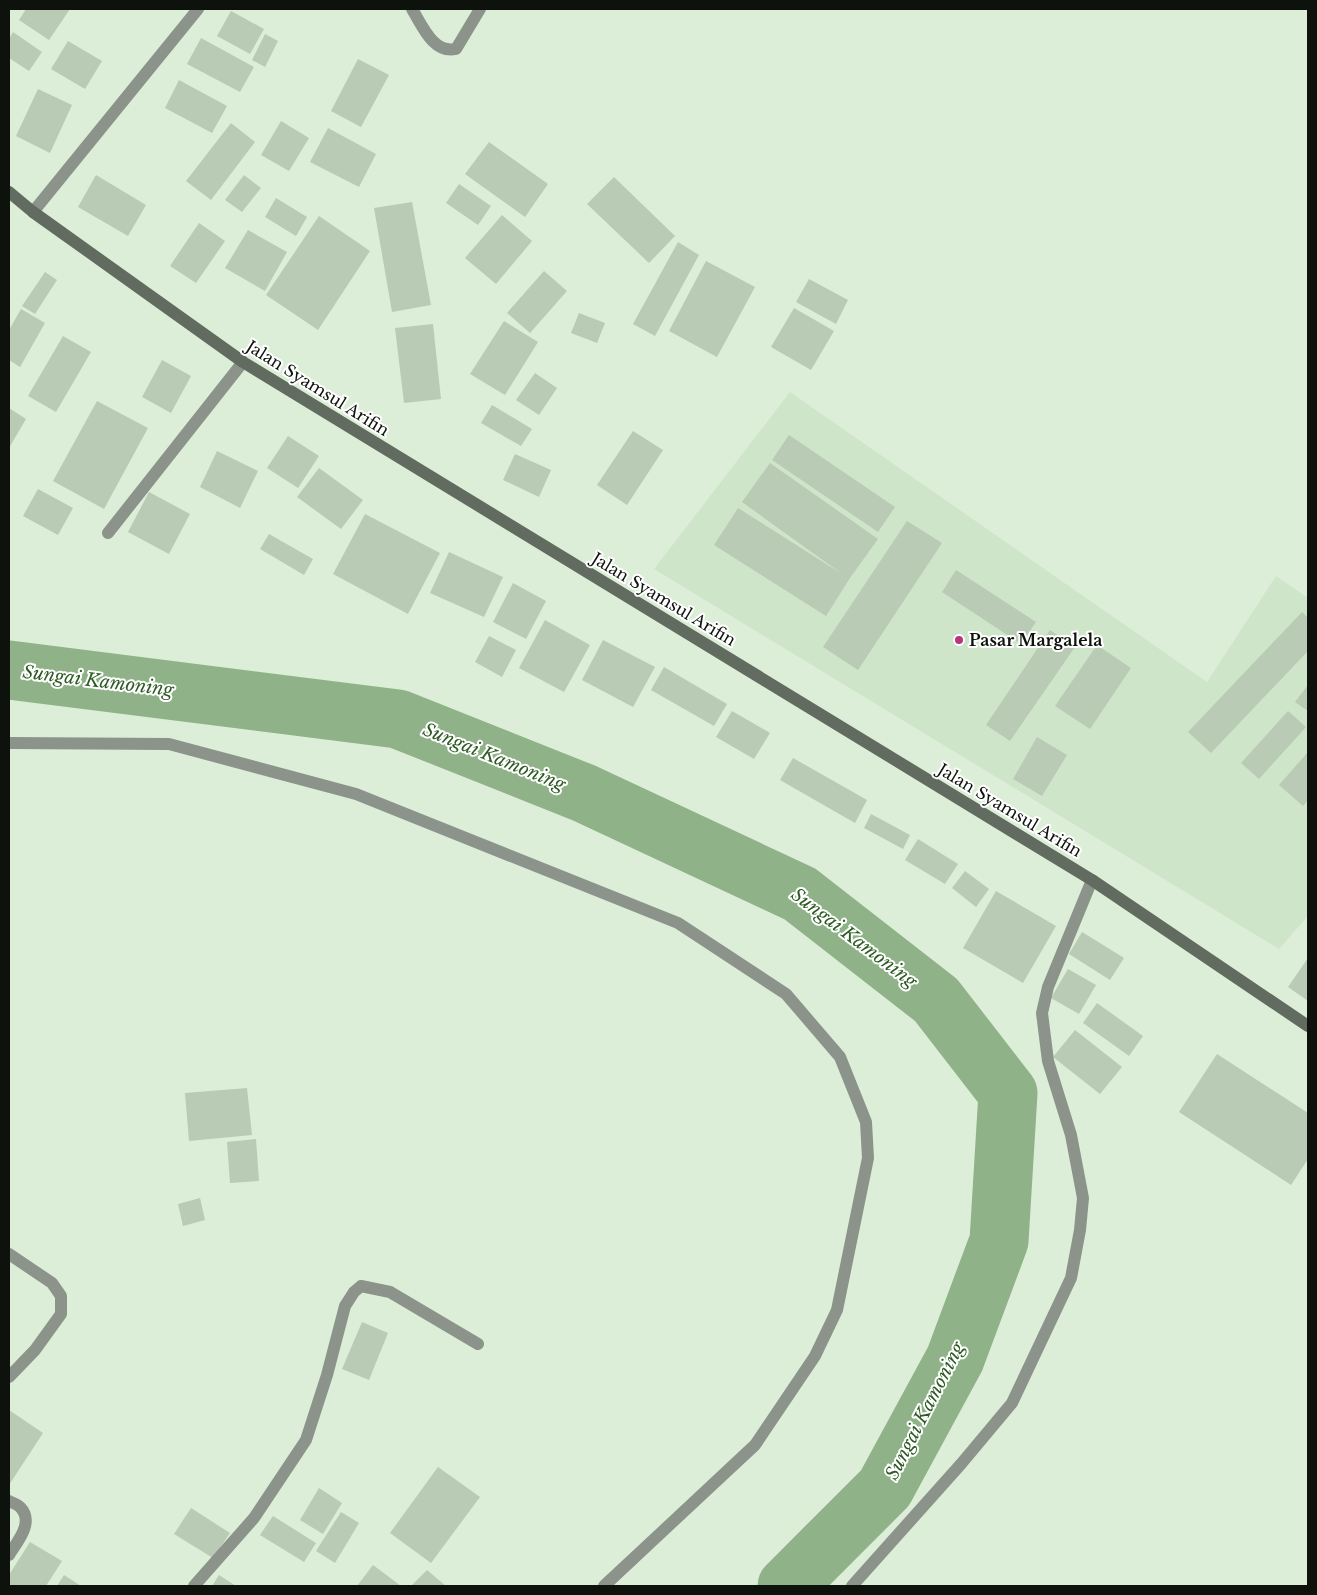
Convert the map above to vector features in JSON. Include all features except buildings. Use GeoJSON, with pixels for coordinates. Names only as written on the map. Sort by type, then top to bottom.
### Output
{"type":"FeatureCollection","features":[{"type":"Feature","properties":{"kind":"main road","name":"Jalan Syamsul Arifin"},"geometry":{"type":"LineString","coordinates":[[9,192],[33,212],[243,362],[1092,880],[1308,1026]]}},
{"type":"Feature","properties":{"kind":"street"},"geometry":{"type":"LineString","coordinates":[[33,212],[198,9]]}},
{"type":"Feature","properties":{"kind":"street"},"geometry":{"type":"LineString","coordinates":[[412,9],[431,39],[441,48],[449,50],[456,48],[480,9]]}},
{"type":"Feature","properties":{"kind":"street"},"geometry":{"type":"LineString","coordinates":[[108,533],[243,362]]}},
{"type":"Feature","properties":{"kind":"street"},"geometry":{"type":"LineString","coordinates":[[9,743],[169,744],[356,794],[678,923],[786,994],[840,1057],[866,1122],[868,1158],[837,1310],[814,1356],[755,1445],[604,1586]]}},
{"type":"Feature","properties":{"kind":"street"},"geometry":{"type":"LineString","coordinates":[[852,1586],[1012,1404],[1071,1278],[1080,1230],[1083,1198],[1071,1135],[1048,1061],[1042,1013],[1048,986],[1092,880]]}},
{"type":"Feature","properties":{"kind":"street"},"geometry":{"type":"LineString","coordinates":[[9,1254],[52,1283],[61,1296],[61,1314],[35,1350],[9,1377]]}},
{"type":"Feature","properties":{"kind":"street"},"geometry":{"type":"LineString","coordinates":[[194,1586],[254,1518],[306,1440],[327,1375],[345,1306],[354,1292],[361,1286],[390,1292],[478,1344]]}},
{"type":"Feature","properties":{"kind":"street"},"geometry":{"type":"LineString","coordinates":[[9,1501],[20,1507],[25,1518],[26,1528],[9,1556]]}},
{"type":"Feature","properties":{"kind":"shaded area","name":"Pasar Margalela"},"geometry":{"type":"Polygon","coordinates":[[[790,392],[1207,682],[1276,576],[1308,598],[1308,916],[1279,949],[654,569],[790,392]]]}},
{"type":"Feature","properties":{"kind":"waterway","name":"Sungai Kamoning"},"geometry":{"type":"LineString","coordinates":[[9,670],[398,719],[584,793],[800,894],[936,1000],[1008,1093],[999,1241],[955,1359],[885,1488],[787,1586]]}},
{"type":"Feature","properties":{"kind":"place","name":"Pasar Margalela"},"geometry":{"type":"Point","coordinates":[959,640]}}]}
